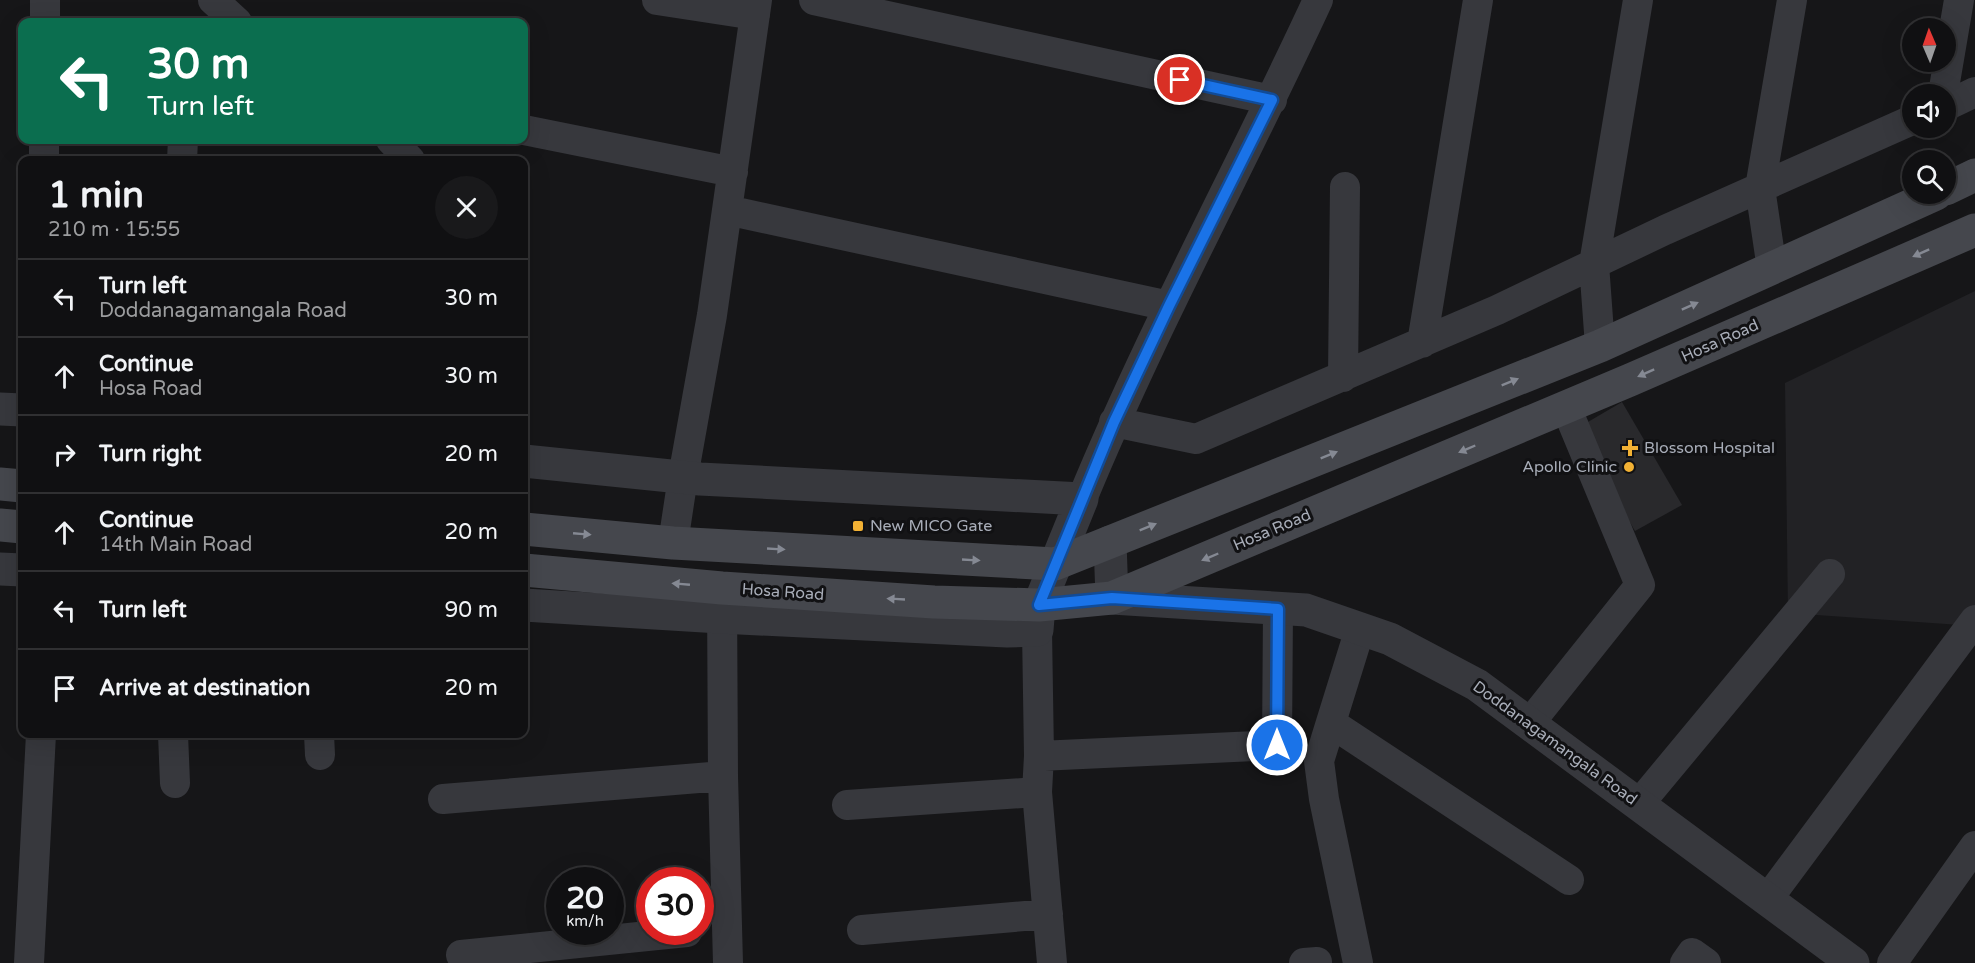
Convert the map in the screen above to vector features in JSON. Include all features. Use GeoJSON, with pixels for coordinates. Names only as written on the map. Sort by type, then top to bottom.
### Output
{"type":"FeatureCollection","features":[{"type":"Feature","properties":{"kind":"main road"},"geometry":{"type":"LineString","coordinates":[[1956,184],[1975,175]]}},
{"type":"Feature","properties":{"kind":"main road"},"geometry":{"type":"LineString","coordinates":[[528,529],[673,543],[1055,564],[1600,346],[1914,204]]}},
{"type":"Feature","properties":{"kind":"main road","name":"Hosa Road"},"geometry":{"type":"LineString","coordinates":[[528,571],[721,603],[934,602],[1038,618],[1112,598],[1566,407],[1975,230]]}},
{"type":"Feature","properties":{"kind":"main road"},"geometry":{"type":"LineString","coordinates":[[0,484],[18,486]]}},
{"type":"Feature","properties":{"kind":"main road"},"geometry":{"type":"LineString","coordinates":[[0,525],[18,527]]}},
{"type":"Feature","properties":{"kind":"street"},"geometry":{"type":"LineString","coordinates":[[45,0],[45,18]]}},
{"type":"Feature","properties":{"kind":"street"},"geometry":{"type":"LineString","coordinates":[[657,0],[756,8],[712,315],[673,543]]}},
{"type":"Feature","properties":{"kind":"street"},"geometry":{"type":"LineString","coordinates":[[814,0],[1272,100]]}},
{"type":"Feature","properties":{"kind":"street"},"geometry":{"type":"LineString","coordinates":[[1052,963],[1037,792],[1038,618],[1055,564],[1114,422],[1272,100],[1318,0]]}},
{"type":"Feature","properties":{"kind":"street"},"geometry":{"type":"LineString","coordinates":[[1422,343],[1478,0]]}},
{"type":"Feature","properties":{"kind":"street"},"geometry":{"type":"LineString","coordinates":[[1600,346],[1594,264],[1638,0]]}},
{"type":"Feature","properties":{"kind":"street"},"geometry":{"type":"LineString","coordinates":[[1772,269],[1760,188],[1792,0]]}},
{"type":"Feature","properties":{"kind":"street"},"geometry":{"type":"LineString","coordinates":[[1945,84],[1959,0]]}},
{"type":"Feature","properties":{"kind":"street"},"geometry":{"type":"LineString","coordinates":[[1956,101],[1975,92]]}},
{"type":"Feature","properties":{"kind":"street"},"geometry":{"type":"LineString","coordinates":[[1114,422],[1196,439],[1497,310],[1902,124]]}},
{"type":"Feature","properties":{"kind":"street"},"geometry":{"type":"LineString","coordinates":[[528,131],[733,172]]}},
{"type":"Feature","properties":{"kind":"street"},"geometry":{"type":"LineString","coordinates":[[395,144],[406,156]]}},
{"type":"Feature","properties":{"kind":"street"},"geometry":{"type":"LineString","coordinates":[[1343,376],[1344,187]]}},
{"type":"Feature","properties":{"kind":"street"},"geometry":{"type":"LineString","coordinates":[[727,210],[1169,306]]}},
{"type":"Feature","properties":{"kind":"street"},"geometry":{"type":"LineString","coordinates":[[1529,724],[1640,585],[1566,407]]}},
{"type":"Feature","properties":{"kind":"street"},"geometry":{"type":"LineString","coordinates":[[0,409],[18,410]]}},
{"type":"Feature","properties":{"kind":"street"},"geometry":{"type":"LineString","coordinates":[[528,460],[700,479],[1082,499]]}},
{"type":"Feature","properties":{"kind":"street"},"geometry":{"type":"LineString","coordinates":[[1110,542],[1112,598]]}},
{"type":"Feature","properties":{"kind":"street"},"geometry":{"type":"LineString","coordinates":[[0,569],[18,570]]}},
{"type":"Feature","properties":{"kind":"street"},"geometry":{"type":"LineString","coordinates":[[1639,804],[1830,574]]}},
{"type":"Feature","properties":{"kind":"street","name":"Doddanagamangala Road"},"geometry":{"type":"LineString","coordinates":[[1112,598],[1306,610],[1390,639],[1477,685],[1853,963]]}},
{"type":"Feature","properties":{"kind":"street"},"geometry":{"type":"LineString","coordinates":[[528,605],[721,603],[723,776],[714,929],[728,963]]}},
{"type":"Feature","properties":{"kind":"street"},"geometry":{"type":"LineString","coordinates":[[1039,756],[1277,745],[1278,609]]}},
{"type":"Feature","properties":{"kind":"street"},"geometry":{"type":"LineString","coordinates":[[1767,900],[1975,620]]}},
{"type":"Feature","properties":{"kind":"street"},"geometry":{"type":"LineString","coordinates":[[1358,963],[1324,799],[1319,761],[1360,629]]}},
{"type":"Feature","properties":{"kind":"street"},"geometry":{"type":"LineString","coordinates":[[1330,723],[1569,880]]}},
{"type":"Feature","properties":{"kind":"street"},"geometry":{"type":"LineString","coordinates":[[29,963],[41,738]]}},
{"type":"Feature","properties":{"kind":"street"},"geometry":{"type":"LineString","coordinates":[[173,738],[175,783]]}},
{"type":"Feature","properties":{"kind":"street"},"geometry":{"type":"LineString","coordinates":[[442,799],[723,776]]}},
{"type":"Feature","properties":{"kind":"street"},"geometry":{"type":"LineString","coordinates":[[847,805],[1037,792]]}},
{"type":"Feature","properties":{"kind":"street"},"geometry":{"type":"LineString","coordinates":[[1892,963],[1975,846]]}},
{"type":"Feature","properties":{"kind":"street"},"geometry":{"type":"LineString","coordinates":[[862,930],[1048,914]]}},
{"type":"Feature","properties":{"kind":"street"},"geometry":{"type":"LineString","coordinates":[[461,955],[636,937]]}},
{"type":"Feature","properties":{"kind":"street"},"geometry":{"type":"LineString","coordinates":[[1685,963],[1692,953],[1706,963]]}},
{"type":"Feature","properties":{"kind":"shaded area"},"geometry":{"type":"Polygon","coordinates":[[[1975,291],[1975,626],[1788,613],[1785,383],[1975,291]]]}},
{"type":"Feature","properties":{"kind":"building","name":"Apollo Clinic"},"geometry":{"type":"Polygon","coordinates":[[[1622,402],[1682,505],[1635,531],[1576,429],[1622,402]]]}},
{"type":"Feature","properties":{"kind":"place","name":"Blossom Hospital"},"geometry":{"type":"Point","coordinates":[1630,448]}},
{"type":"Feature","properties":{"kind":"place","name":"Apollo Clinic"},"geometry":{"type":"Point","coordinates":[1629,467]}},
{"type":"Feature","properties":{"kind":"place","name":"New MICO Gate"},"geometry":{"type":"Point","coordinates":[858,526]}},
{"type":"Feature","properties":{"kind":"route"},"geometry":{"type":"LineString","coordinates":[[1180,80],[1272,100],[1114,422],[1039,605],[1112,598],[1278,609],[1277,745]]}}]}
